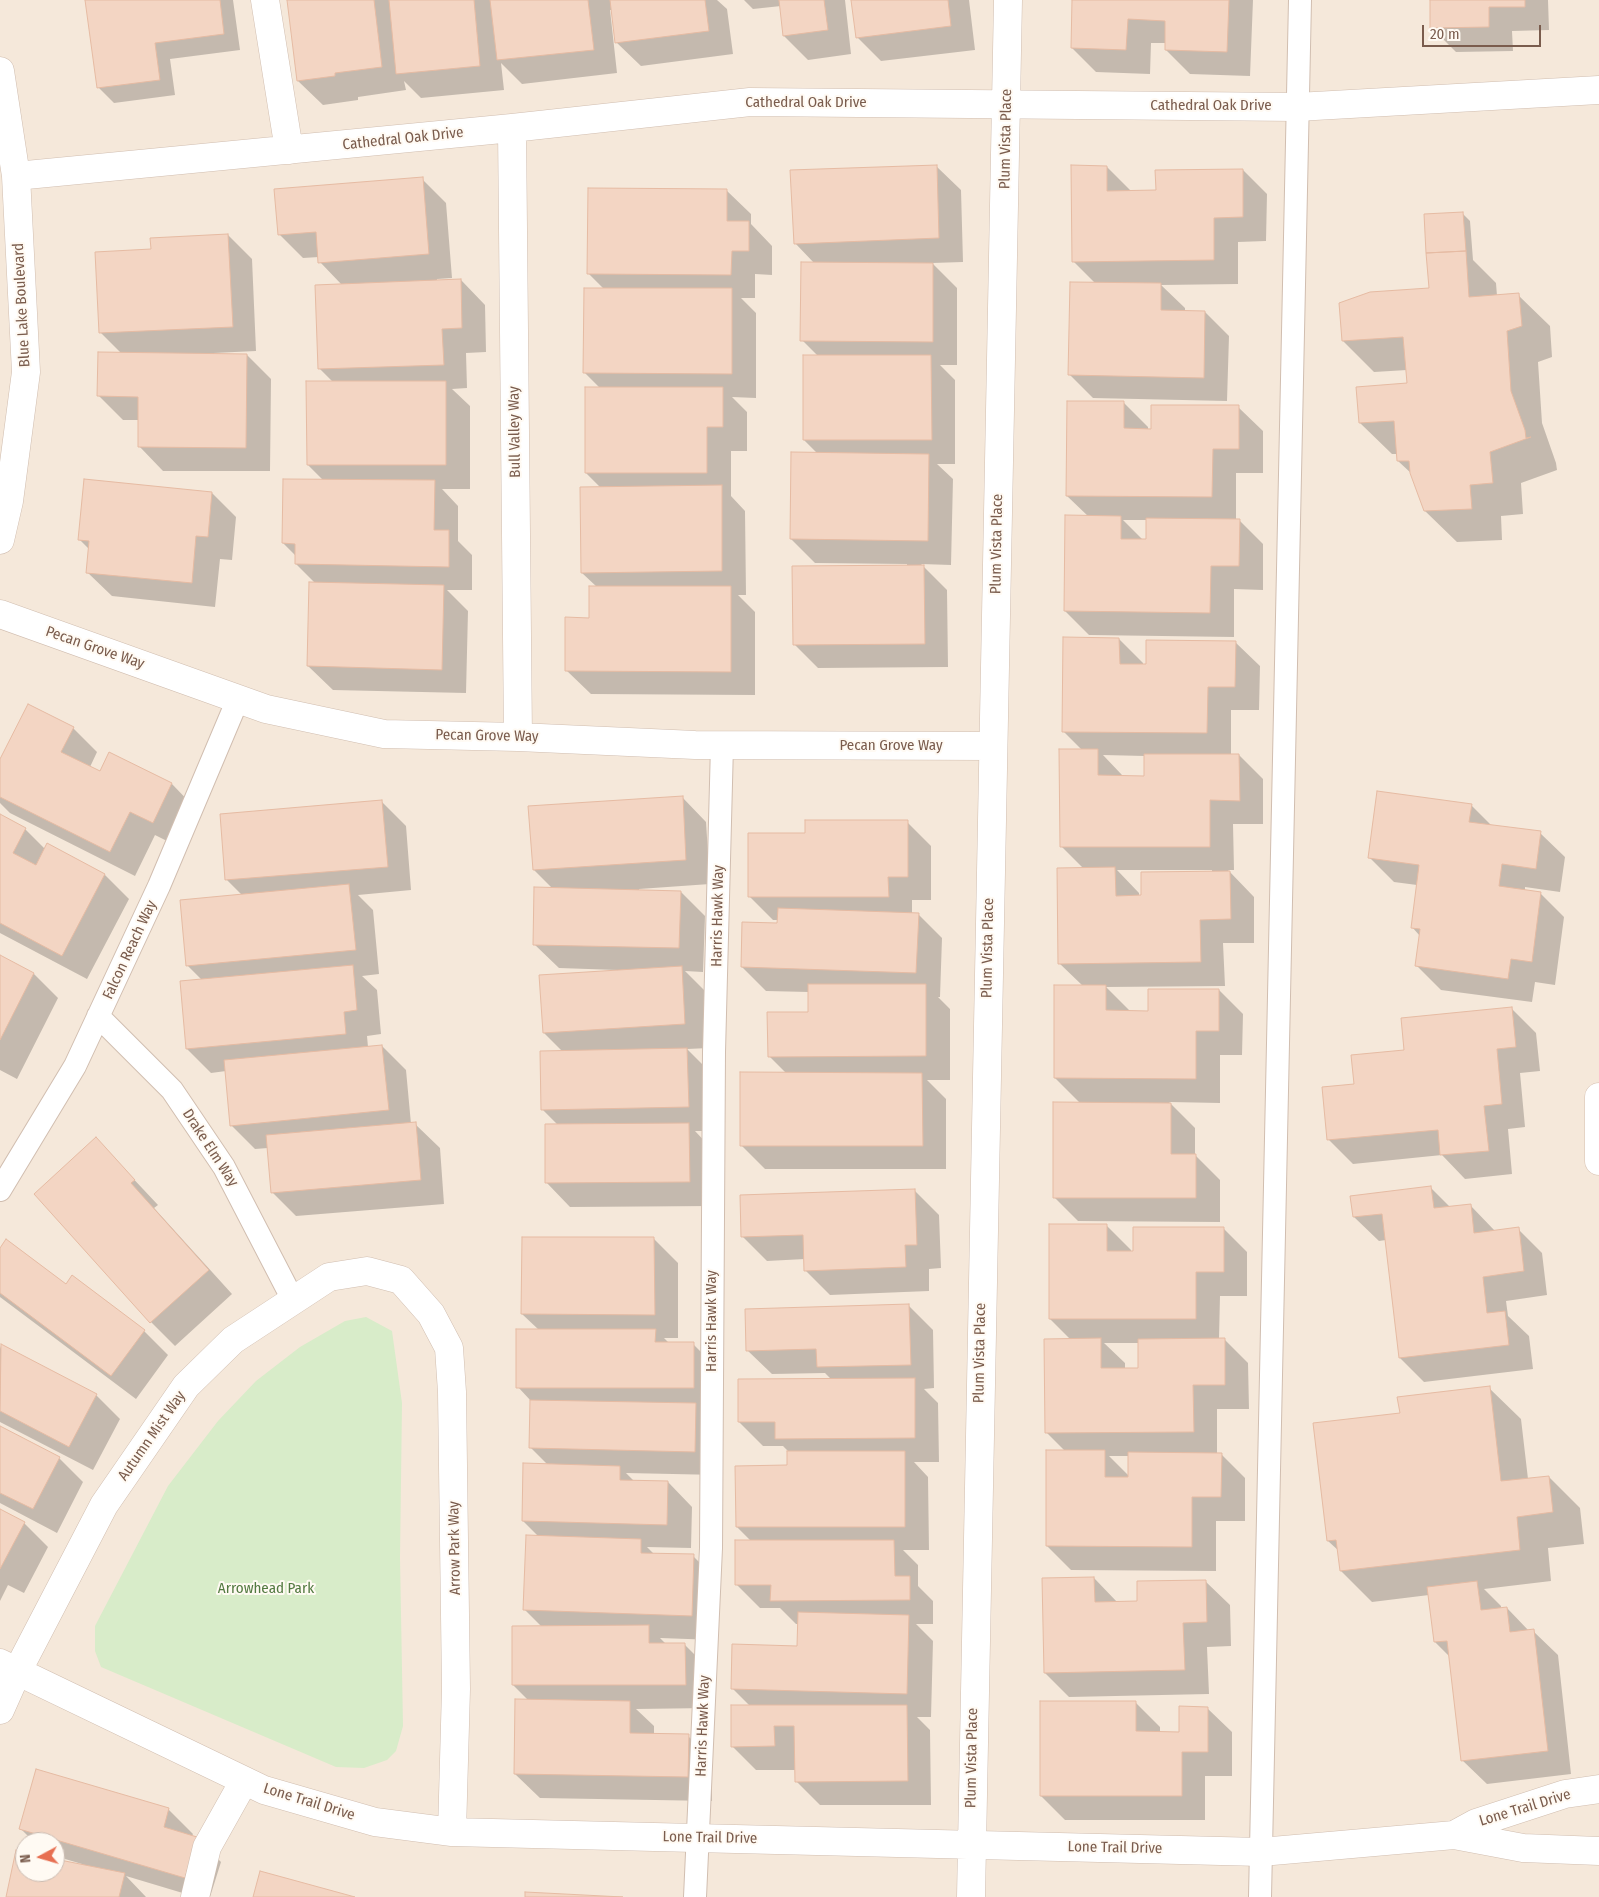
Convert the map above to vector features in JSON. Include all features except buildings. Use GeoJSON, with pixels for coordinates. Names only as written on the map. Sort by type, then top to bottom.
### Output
{"type":"FeatureCollection","features":[{"type":"Feature","properties":{"kind":"street"},"geometry":{"type":"LineString","coordinates":[[265,0],[289,150]]}},
{"type":"Feature","properties":{"kind":"street","name":"Plum Vista Place"},"geometry":{"type":"LineString","coordinates":[[970,1897],[1008,0]]}},
{"type":"Feature","properties":{"kind":"street","name":"Blue Lake Boulevard"},"geometry":{"type":"LineString","coordinates":[[0,70],[16,176],[26,372],[9,501],[0,540]]}},
{"type":"Feature","properties":{"kind":"street","name":"Cathedral Oak Drive"},"geometry":{"type":"LineString","coordinates":[[16,176],[512,128],[750,102],[1297,107],[1599,90]]}},
{"type":"Feature","properties":{"kind":"street","name":"Bull Valley Way"},"geometry":{"type":"LineString","coordinates":[[512,128],[518,736]]}},
{"type":"Feature","properties":{"kind":"street","name":"Pecan Grove Way"},"geometry":{"type":"LineString","coordinates":[[0,614],[266,709],[384,734],[518,736],[722,745],[992,746]]}},
{"type":"Feature","properties":{"kind":"street"},"geometry":{"type":"LineString","coordinates":[[1599,1097],[1599,1161]]}},
{"type":"Feature","properties":{"kind":"street","name":"Autumn Mist Way"},"geometry":{"type":"LineString","coordinates":[[0,1710],[8,1667],[104,1505],[186,1386],[233,1340],[329,1277],[367,1271],[401,1280]]}},
{"type":"Feature","properties":{"kind":"street","name":"Arrow Park Way"},"geometry":{"type":"LineString","coordinates":[[401,1280],[431,1314],[449,1348],[452,1402],[456,1680],[452,1832]]}},
{"type":"Feature","properties":{"kind":"street","name":"Lone Trail Drive"},"geometry":{"type":"LineString","coordinates":[[8,1667],[264,1790],[375,1822],[452,1832],[1261,1852],[1454,1835],[1523,1848],[1599,1851]]}},
{"type":"Feature","properties":{"kind":"street"},"geometry":{"type":"LineString","coordinates":[[196,1897],[207,1847],[244,1780]]}},
{"type":"Feature","properties":{"kind":"street","name":"Lone Trail Drive"},"geometry":{"type":"LineString","coordinates":[[1454,1835],[1476,1823],[1565,1794],[1599,1789]]}},
{"type":"Feature","properties":{"kind":"lane"},"geometry":{"type":"LineString","coordinates":[[1260,1897],[1300,0]]}},
{"type":"Feature","properties":{"kind":"lane","name":"Falcon Reach Way"},"geometry":{"type":"LineString","coordinates":[[0,1190],[75,1066],[159,886],[238,699]]}},
{"type":"Feature","properties":{"kind":"lane","name":"Harris Hawk Way"},"geometry":{"type":"LineString","coordinates":[[694,1897],[711,1548],[714,1052],[722,745]]}},
{"type":"Feature","properties":{"kind":"lane","name":"Drake Elm Way"},"geometry":{"type":"LineString","coordinates":[[98,1016],[172,1090],[224,1166],[293,1300]]}},
{"type":"Feature","properties":{"kind":"shaded area"},"geometry":{"type":"Polygon","coordinates":[[[0,0],[1599,0],[1599,1897],[0,1897],[0,0]]]}},
{"type":"Feature","properties":{"kind":"green space","name":"Arrowhead Park"},"geometry":{"type":"Polygon","coordinates":[[[366,1317],[392,1331],[402,1403],[400,1558],[403,1726],[396,1751],[387,1760],[364,1768],[336,1767],[101,1667],[95,1651],[95,1626],[168,1486],[218,1421],[256,1381],[300,1347],[345,1321],[366,1317]]]}}]}
